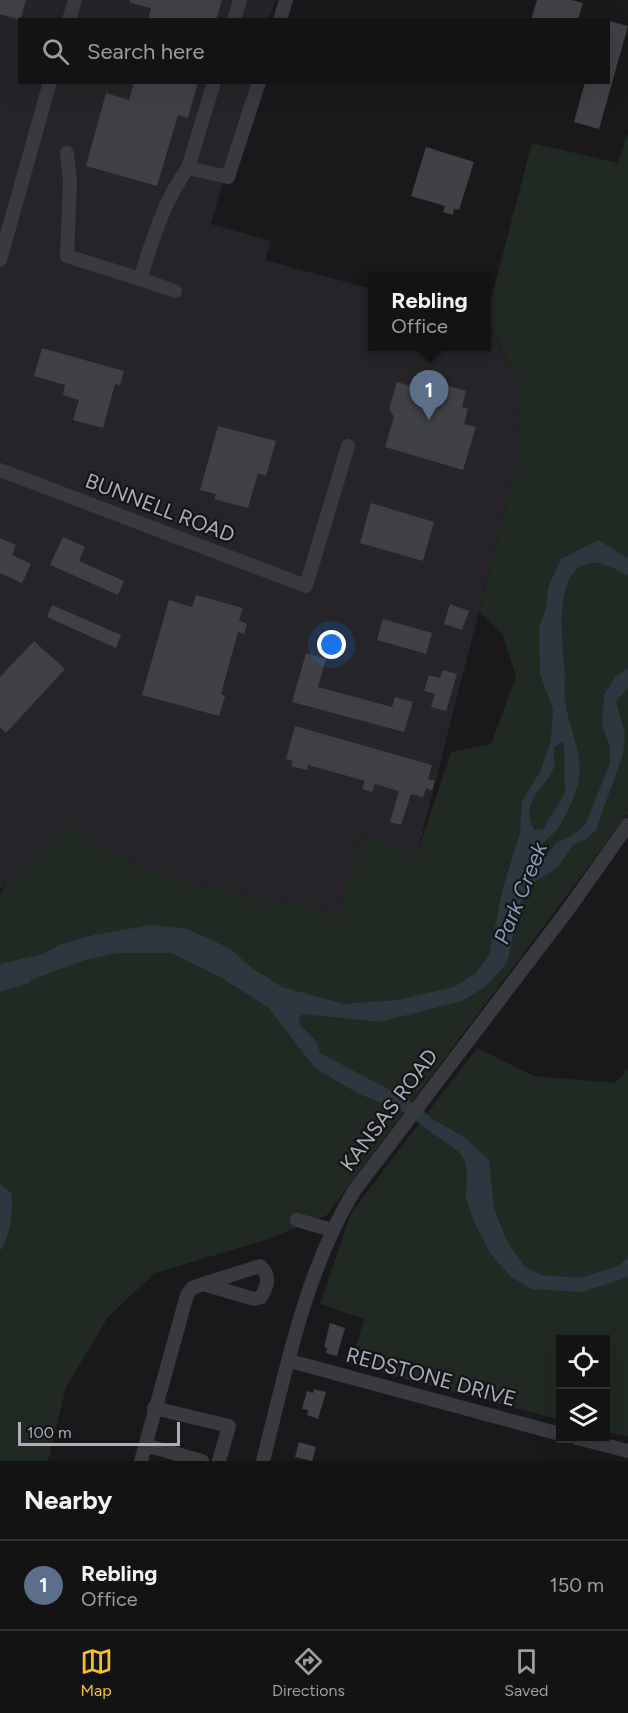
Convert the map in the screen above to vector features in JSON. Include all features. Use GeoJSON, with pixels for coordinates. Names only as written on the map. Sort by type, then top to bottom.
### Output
{"type":"FeatureCollection","features":[{"type":"Feature","properties":{"kind":"street"},"geometry":{"type":"LineString","coordinates":[[70,18],[75,0]]}},
{"type":"Feature","properties":{"kind":"street"},"geometry":{"type":"LineString","coordinates":[[235,18],[240,0]]}},
{"type":"Feature","properties":{"kind":"street"},"geometry":{"type":"LineString","coordinates":[[281,18],[286,0]]}},
{"type":"Feature","properties":{"kind":"street"},"geometry":{"type":"LineString","coordinates":[[0,260],[49,84]]}},
{"type":"Feature","properties":{"kind":"street"},"geometry":{"type":"LineString","coordinates":[[140,279],[161,213],[172,190],[188,168],[213,84]]}},
{"type":"Feature","properties":{"kind":"street"},"geometry":{"type":"LineString","coordinates":[[188,168],[228,177],[258,84]]}},
{"type":"Feature","properties":{"kind":"street"},"geometry":{"type":"LineString","coordinates":[[67,153],[70,181],[68,256],[175,291]]}},
{"type":"Feature","properties":{"kind":"street","name":"BUNNELL ROAD"},"geometry":{"type":"LineString","coordinates":[[0,470],[306,586],[348,446]]}},
{"type":"Feature","properties":{"kind":"street","name":"KANSAS ROAD"},"geometry":{"type":"LineString","coordinates":[[263,1461],[318,1262],[332,1230],[354,1191],[567,911],[628,825]]}},
{"type":"Feature","properties":{"kind":"street"},"geometry":{"type":"LineString","coordinates":[[297,1220],[332,1230]]}},
{"type":"Feature","properties":{"kind":"street"},"geometry":{"type":"LineString","coordinates":[[141,1461],[187,1294],[192,1288],[203,1284]]}},
{"type":"Feature","properties":{"kind":"street","name":"REDSTONE DRIVE"},"geometry":{"type":"LineString","coordinates":[[290,1360],[556,1433]]}},
{"type":"Feature","properties":{"kind":"street"},"geometry":{"type":"LineString","coordinates":[[154,1408],[229,1426],[219,1461]]}},
{"type":"Feature","properties":{"kind":"street"},"geometry":{"type":"LineString","coordinates":[[597,1443],[628,1451]]}},
{"type":"Feature","properties":{"kind":"street"},"geometry":{"type":"LineString","coordinates":[[145,1445],[202,1461]]}},
{"type":"Feature","properties":{"kind":"shaded area"},"geometry":{"type":"Polygon","coordinates":[[[0,0],[276,0],[269,18],[18,18],[18,84],[251,84],[211,224],[271,241],[265,260],[368,288],[368,351],[491,351],[491,330],[521,388],[516,466],[417,854],[361,837],[339,914],[192,885],[118,858],[72,825],[0,889],[0,0]]]}},
{"type":"Feature","properties":{"kind":"shaded area"},"geometry":{"type":"Polygon","coordinates":[[[628,132],[628,814],[326,1216],[265,1240],[155,1273],[108,1317],[66,1387],[48,1461],[0,1461],[0,894],[6,883],[72,824],[118,858],[192,885],[339,914],[361,837],[417,854],[451,752],[491,744],[516,677],[503,635],[479,612],[516,466],[521,388],[491,328],[491,299],[532,143],[618,163],[628,132]]]}},
{"type":"Feature","properties":{"kind":"shaded area"},"geometry":{"type":"Polygon","coordinates":[[[477,1048],[534,1076],[615,1083],[628,1069],[628,1436],[610,1433],[610,1335],[556,1335],[556,1419],[351,1365],[364,1319],[320,1304],[351,1213],[477,1048]]]}},
{"type":"Feature","properties":{"kind":"water","name":"Park Creek"},"geometry":{"type":"Polygon","coordinates":[[[598,540],[628,558],[628,576],[607,565],[594,563],[580,567],[571,577],[565,591],[562,609],[562,646],[565,699],[578,752],[579,772],[577,788],[567,812],[554,833],[536,850],[531,861],[531,868],[544,859],[556,843],[573,835],[585,825],[610,763],[610,747],[602,724],[604,695],[615,677],[628,668],[628,688],[616,701],[625,735],[623,754],[596,830],[586,839],[573,845],[558,867],[529,886],[520,904],[507,963],[486,986],[462,1001],[380,1022],[303,1014],[299,1018],[299,1024],[317,1042],[320,1053],[409,1100],[434,1120],[464,1137],[489,1160],[494,1209],[507,1241],[524,1266],[541,1275],[580,1278],[619,1266],[628,1257],[628,1277],[582,1292],[532,1289],[511,1277],[490,1253],[475,1224],[466,1199],[465,1161],[459,1152],[402,1111],[359,1094],[315,1068],[268,1007],[222,978],[171,953],[119,953],[88,959],[33,979],[27,984],[0,992],[0,964],[43,954],[61,944],[94,935],[151,925],[187,929],[229,948],[252,968],[282,987],[343,1004],[398,1000],[454,987],[476,973],[489,955],[503,888],[520,833],[522,801],[540,772],[551,741],[553,709],[540,674],[539,627],[546,609],[548,588],[561,559],[598,540]],[[564,741],[554,747],[554,764],[551,774],[532,801],[530,819],[534,830],[543,829],[565,793],[564,741]]]}},
{"type":"Feature","properties":{"kind":"water"},"geometry":{"type":"Polygon","coordinates":[[[0,1184],[11,1193],[12,1207],[9,1231],[0,1251],[0,1184]]]}},
{"type":"Feature","properties":{"kind":"building"},"geometry":{"type":"Polygon","coordinates":[[[0,0],[26,0],[21,18],[18,19],[0,14],[0,0]]]}},
{"type":"Feature","properties":{"kind":"building"},"geometry":{"type":"Polygon","coordinates":[[[130,0],[222,0],[217,18],[148,18],[151,8],[130,3],[130,0]]]}},
{"type":"Feature","properties":{"kind":"building"},"geometry":{"type":"Polygon","coordinates":[[[537,0],[571,0],[583,3],[579,18],[532,18],[537,0]]]}},
{"type":"Feature","properties":{"kind":"building"},"geometry":{"type":"Polygon","coordinates":[[[610,21],[628,26],[599,129],[574,122],[584,84],[610,84],[610,21]]]}},
{"type":"Feature","properties":{"kind":"building"},"geometry":{"type":"Polygon","coordinates":[[[133,84],[197,84],[188,118],[178,115],[157,186],[86,166],[106,93],[129,100],[133,84]]]}},
{"type":"Feature","properties":{"kind":"building"},"geometry":{"type":"Polygon","coordinates":[[[426,147],[474,162],[459,210],[454,209],[453,215],[443,212],[445,206],[411,196],[426,147]]]}},
{"type":"Feature","properties":{"kind":"building"},"geometry":{"type":"Polygon","coordinates":[[[42,348],[124,371],[120,385],[115,384],[103,428],[73,420],[79,400],[63,395],[65,385],[34,376],[42,348]]]}},
{"type":"Feature","properties":{"kind":"building"},"geometry":{"type":"Polygon","coordinates":[[[414,376],[466,391],[462,407],[468,409],[464,424],[476,427],[463,470],[385,447],[394,417],[389,409],[397,382],[411,386],[414,376]]]}},
{"type":"Feature","properties":{"kind":"building"},"geometry":{"type":"Polygon","coordinates":[[[218,426],[276,441],[266,476],[258,473],[248,508],[214,499],[216,494],[200,490],[218,426]]]}},
{"type":"Feature","properties":{"kind":"building"},"geometry":{"type":"Polygon","coordinates":[[[371,503],[434,522],[423,561],[360,543],[371,503]]]}},
{"type":"Feature","properties":{"kind":"building"},"geometry":{"type":"Polygon","coordinates":[[[63,537],[85,547],[79,561],[124,581],[118,595],[50,565],[63,537]]]}},
{"type":"Feature","properties":{"kind":"building"},"geometry":{"type":"Polygon","coordinates":[[[0,538],[16,545],[12,555],[31,564],[22,583],[0,573],[0,538]]]}},
{"type":"Feature","properties":{"kind":"building"},"geometry":{"type":"Polygon","coordinates":[[[196,595],[243,608],[239,620],[247,624],[244,634],[238,632],[221,694],[225,696],[219,716],[142,695],[169,600],[192,607],[196,595]]]}},
{"type":"Feature","properties":{"kind":"building"},"geometry":{"type":"Polygon","coordinates":[[[450,604],[469,611],[462,630],[444,624],[450,604]]]}},
{"type":"Feature","properties":{"kind":"building"},"geometry":{"type":"Polygon","coordinates":[[[52,605],[121,635],[116,648],[47,617],[52,605]]]}},
{"type":"Feature","properties":{"kind":"building"},"geometry":{"type":"Polygon","coordinates":[[[383,619],[432,633],[426,654],[377,640],[383,619]]]}},
{"type":"Feature","properties":{"kind":"building"},"geometry":{"type":"Polygon","coordinates":[[[34,641],[65,669],[6,733],[0,727],[0,677],[34,641]]]}},
{"type":"Feature","properties":{"kind":"building"},"geometry":{"type":"Polygon","coordinates":[[[306,653],[326,659],[318,687],[392,707],[395,697],[413,702],[404,732],[292,702],[306,653]]]}},
{"type":"Feature","properties":{"kind":"building"},"geometry":{"type":"Polygon","coordinates":[[[443,670],[457,674],[446,711],[431,707],[435,694],[424,691],[429,675],[440,678],[443,670]]]}},
{"type":"Feature","properties":{"kind":"building"},"geometry":{"type":"Polygon","coordinates":[[[295,726],[432,765],[428,779],[435,781],[432,790],[426,788],[423,797],[411,794],[401,825],[390,822],[399,791],[375,784],[372,792],[362,789],[365,781],[308,765],[307,770],[291,766],[293,761],[286,759],[295,726]]]}},
{"type":"Feature","properties":{"kind":"building"},"geometry":{"type":"Polygon","coordinates":[[[330,1323],[345,1328],[337,1356],[326,1353],[327,1348],[324,1347],[330,1323]]]}},
{"type":"Feature","properties":{"kind":"building"},"geometry":{"type":"Polygon","coordinates":[[[314,1389],[326,1392],[318,1419],[307,1415],[308,1410],[302,1409],[307,1391],[313,1393],[314,1389]]]}},
{"type":"Feature","properties":{"kind":"building"},"geometry":{"type":"Polygon","coordinates":[[[299,1442],[316,1447],[312,1461],[295,1457],[299,1442]]]}},
{"type":"Feature","properties":{"kind":"place","name":"Rebling"},"geometry":{"type":"Point","coordinates":[429,420]}}]}
